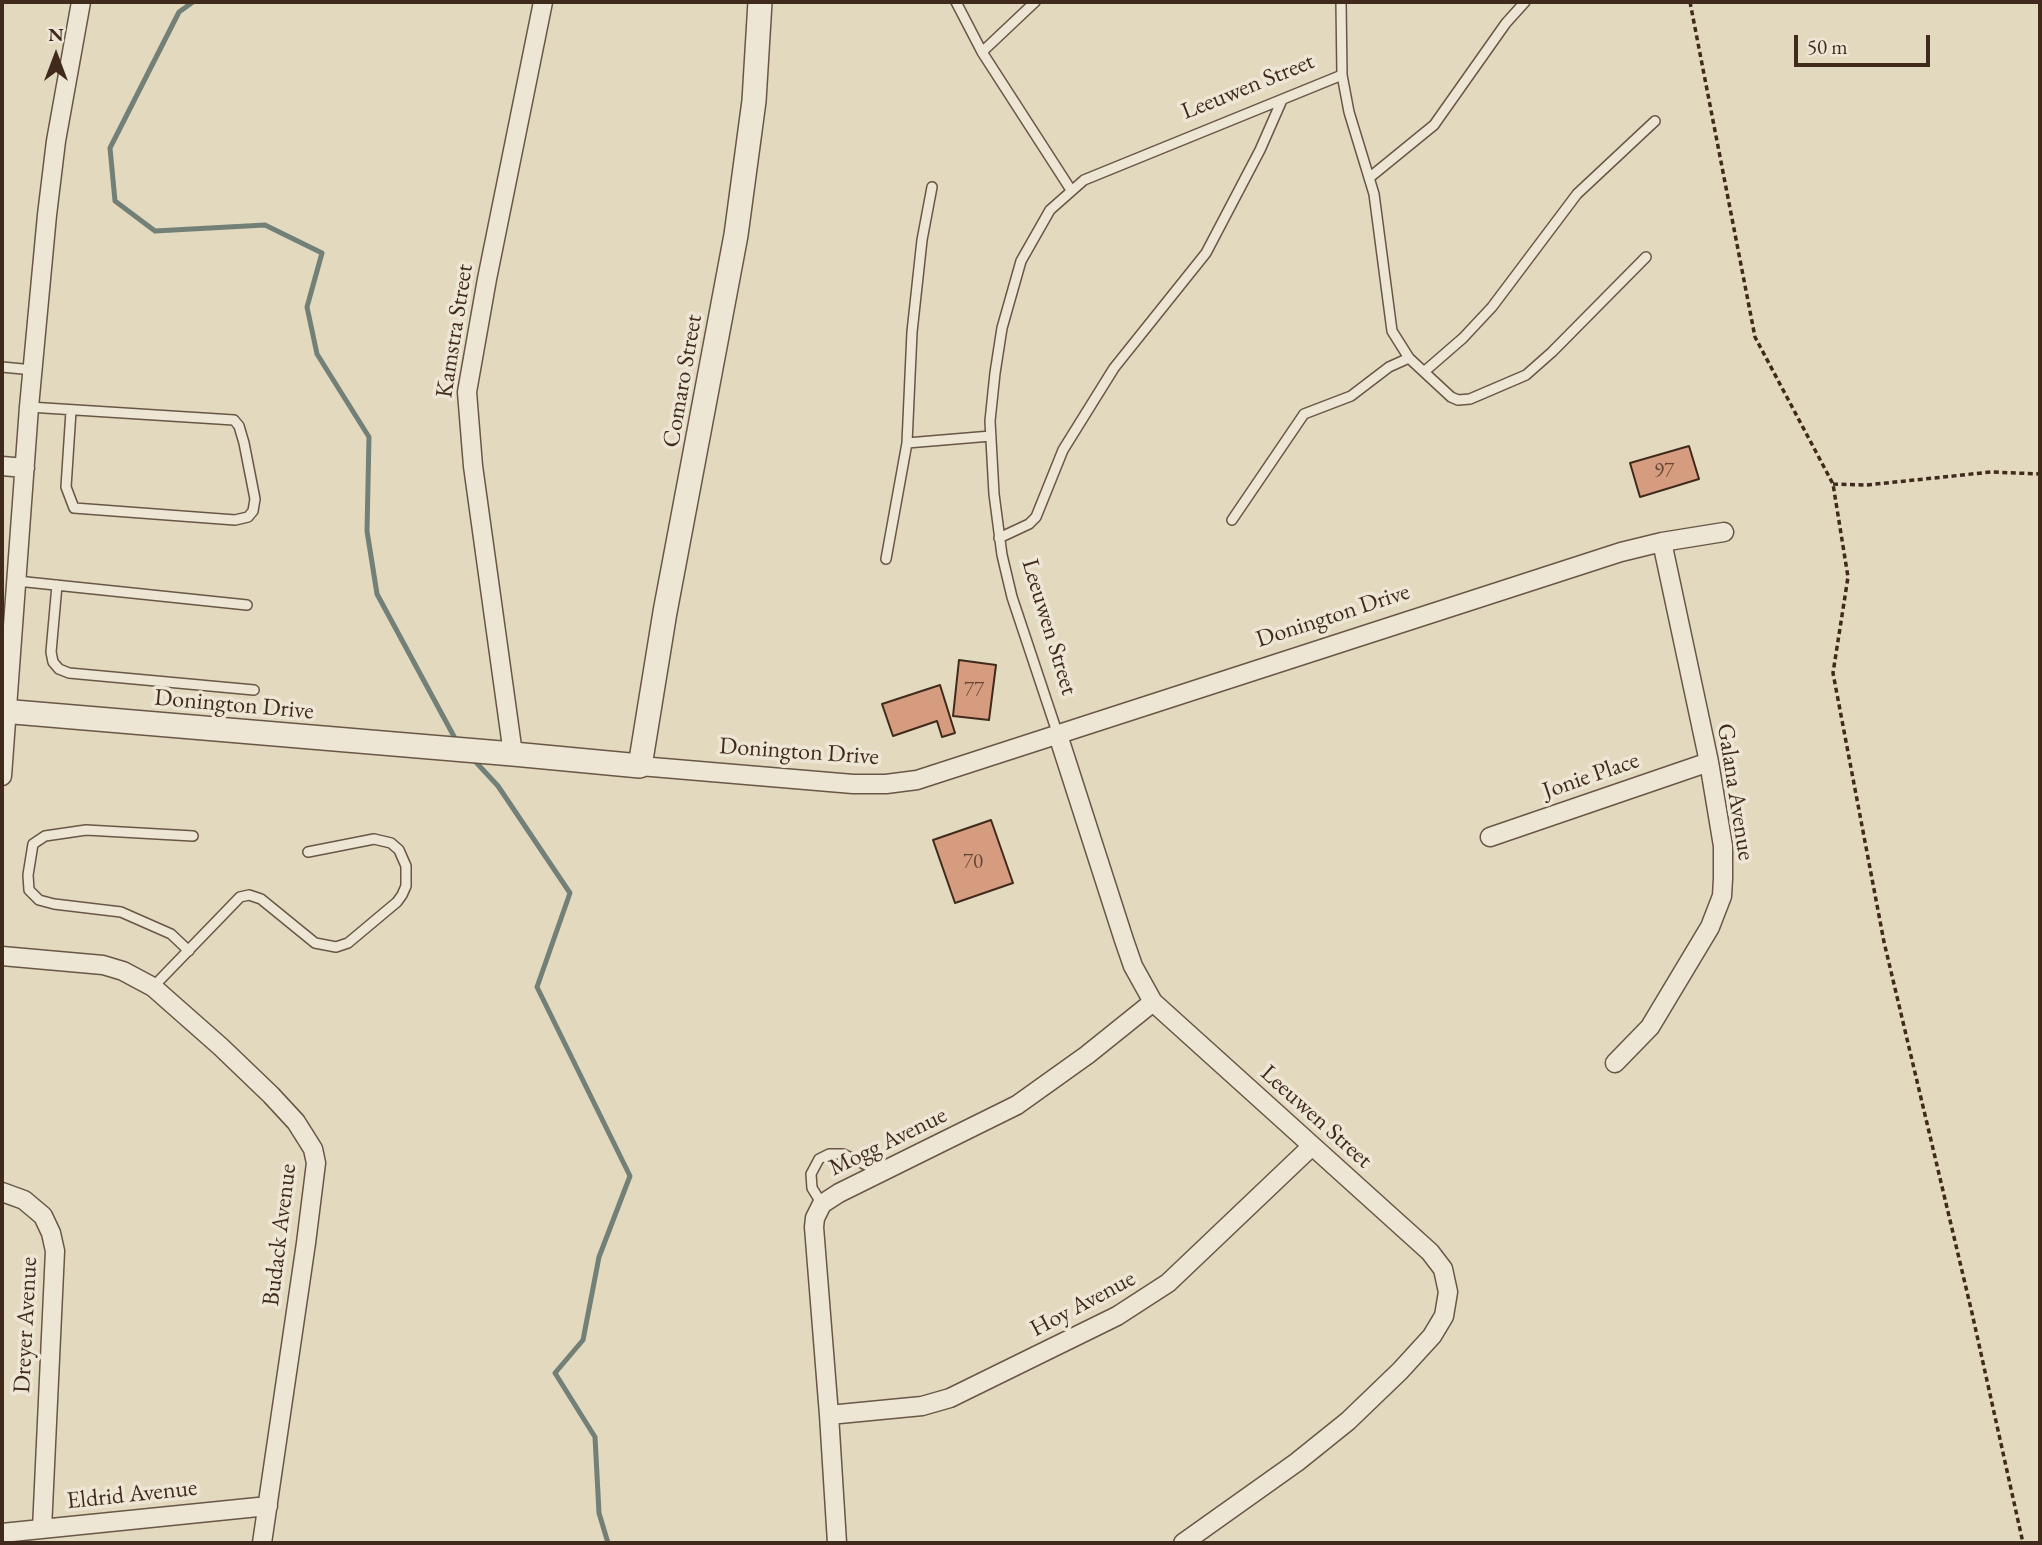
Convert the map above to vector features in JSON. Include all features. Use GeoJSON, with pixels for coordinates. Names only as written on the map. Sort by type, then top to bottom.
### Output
{"type":"FeatureCollection","features":[{"type":"Feature","properties":{"kind":"street"},"geometry":{"type":"LineString","coordinates":[[2,776],[29,407],[56,141],[81,2]]}},
{"type":"Feature","properties":{"kind":"street","name":"Kamstra Street"},"geometry":{"type":"LineString","coordinates":[[505,753],[472,466],[467,392],[542,2]]}},
{"type":"Feature","properties":{"kind":"street","name":"Comaro Street"},"geometry":{"type":"LineString","coordinates":[[640,766],[665,612],[736,235],[754,101],[760,2]]}},
{"type":"Feature","properties":{"kind":"street"},"geometry":{"type":"LineString","coordinates":[[2,466],[25,468]]}},
{"type":"Feature","properties":{"kind":"street","name":"Donington Drive"},"geometry":{"type":"LineString","coordinates":[[5,711],[853,784],[886,784],[931,776],[1621,552],[1724,532]]}},
{"type":"Feature","properties":{"kind":"street","name":"Galana Avenue"},"geometry":{"type":"LineString","coordinates":[[1615,1063],[1650,1027],[1710,927],[1722,896],[1723,846],[1709,762],[1662,542]]}},
{"type":"Feature","properties":{"kind":"street","name":"Leeuwen Street"},"geometry":{"type":"LineString","coordinates":[[1058,735],[1133,966],[1153,1002],[1430,1252],[1443,1269],[1448,1292],[1444,1316],[1426,1343],[1400,1371],[1330,1436],[1183,1543]]}},
{"type":"Feature","properties":{"kind":"street","name":"Jonie Place"},"geometry":{"type":"LineString","coordinates":[[1490,837],[1709,762]]}},
{"type":"Feature","properties":{"kind":"street","name":"Budack Avenue"},"geometry":{"type":"LineString","coordinates":[[2,956],[103,965],[123,971],[153,987],[182,1010],[271,1095],[296,1122],[314,1153],[316,1170],[262,1543]]}},
{"type":"Feature","properties":{"kind":"street","name":"Mogg Avenue"},"geometry":{"type":"LineString","coordinates":[[836,1543],[830,1415],[814,1227],[822,1204],[1027,1098],[1087,1055],[1153,1002]]}},
{"type":"Feature","properties":{"kind":"street","name":"Hoy Avenue"},"geometry":{"type":"LineString","coordinates":[[830,1415],[922,1406],[950,1398],[1135,1306],[1168,1283],[1312,1146]]}},
{"type":"Feature","properties":{"kind":"street","name":"Dreyer Avenue"},"geometry":{"type":"LineString","coordinates":[[2,1192],[17,1197],[37,1210],[48,1226],[55,1251],[42,1529]]}},
{"type":"Feature","properties":{"kind":"street","name":"Eldrid Avenue"},"geometry":{"type":"LineString","coordinates":[[2,1533],[268,1506]]}},
{"type":"Feature","properties":{"kind":"lane"},"geometry":{"type":"LineString","coordinates":[[956,2],[982,52],[1071,190]]}},
{"type":"Feature","properties":{"kind":"lane"},"geometry":{"type":"LineString","coordinates":[[982,52],[1035,2]]}},
{"type":"Feature","properties":{"kind":"lane"},"geometry":{"type":"LineString","coordinates":[[1341,2],[1342,75],[1349,112],[1369,178],[1381,241],[1390,324],[1395,338],[1409,358],[1451,397],[1462,401],[1476,397],[1526,374],[1552,352],[1646,257]]}},
{"type":"Feature","properties":{"kind":"lane"},"geometry":{"type":"LineString","coordinates":[[1369,178],[1434,125],[1506,23],[1525,2]]}},
{"type":"Feature","properties":{"kind":"lane","name":"Leeuwen Street"},"geometry":{"type":"LineString","coordinates":[[1058,735],[1012,597],[999,538],[991,436],[990,421],[1002,328],[1021,261],[1041,222],[1071,190],[1094,176],[1342,75]]}},
{"type":"Feature","properties":{"kind":"lane"},"geometry":{"type":"LineString","coordinates":[[999,538],[1029,524],[1036,517],[1063,450],[1114,368],[1206,254],[1260,150],[1282,100]]}},
{"type":"Feature","properties":{"kind":"lane"},"geometry":{"type":"LineString","coordinates":[[1425,371],[1463,338],[1492,307],[1577,194],[1655,121]]}},
{"type":"Feature","properties":{"kind":"lane"},"geometry":{"type":"LineString","coordinates":[[886,559],[907,443],[912,332],[922,240],[932,187]]}},
{"type":"Feature","properties":{"kind":"lane"},"geometry":{"type":"LineString","coordinates":[[1232,520],[1301,417],[1309,411],[1351,396],[1389,367],[1409,358]]}},
{"type":"Feature","properties":{"kind":"lane"},"geometry":{"type":"LineString","coordinates":[[2,367],[33,370]]}},
{"type":"Feature","properties":{"kind":"lane"},"geometry":{"type":"LineString","coordinates":[[29,407],[234,420],[242,433],[255,499],[253,511],[248,517],[235,520],[74,508],[66,487],[71,411]]}},
{"type":"Feature","properties":{"kind":"lane"},"geometry":{"type":"LineString","coordinates":[[907,443],[991,436]]}},
{"type":"Feature","properties":{"kind":"lane"},"geometry":{"type":"LineString","coordinates":[[17,581],[247,605]]}},
{"type":"Feature","properties":{"kind":"lane"},"geometry":{"type":"LineString","coordinates":[[57,585],[51,652],[53,662],[59,669],[69,673],[254,690]]}},
{"type":"Feature","properties":{"kind":"lane"},"geometry":{"type":"LineString","coordinates":[[189,951],[171,934],[121,912],[39,900],[29,890],[28,875],[33,844],[44,836],[86,830],[193,836]]}},
{"type":"Feature","properties":{"kind":"lane"},"geometry":{"type":"LineString","coordinates":[[153,987],[236,900],[245,895],[261,899],[315,943],[329,947],[348,943],[402,895],[406,886],[406,866],[399,850],[391,843],[374,839],[308,852]]}},
{"type":"Feature","properties":{"kind":"lane"},"geometry":{"type":"LineString","coordinates":[[822,1204],[812,1188],[811,1174],[819,1159],[829,1154],[844,1154],[881,1172]]}},
{"type":"Feature","properties":{"kind":"path"},"geometry":{"type":"LineString","coordinates":[[1690,2],[1755,337],[1833,484],[1848,577],[1833,673],[1884,942],[1972,1313],[2023,1543]]}},
{"type":"Feature","properties":{"kind":"path"},"geometry":{"type":"LineString","coordinates":[[1833,484],[1867,485],[1991,472],[2040,474]]}},
{"type":"Feature","properties":{"kind":"building"},"geometry":{"type":"Polygon","coordinates":[[[1689,446],[1699,479],[1640,497],[1630,463],[1689,446]]]}},
{"type":"Feature","properties":{"kind":"building"},"geometry":{"type":"Polygon","coordinates":[[[959,660],[996,665],[989,720],[953,716],[959,660]]]}},
{"type":"Feature","properties":{"kind":"building"},"geometry":{"type":"Polygon","coordinates":[[[940,685],[955,733],[942,737],[937,721],[893,736],[882,704],[940,685]]]}},
{"type":"Feature","properties":{"kind":"building"},"geometry":{"type":"Polygon","coordinates":[[[991,820],[1013,883],[955,903],[933,840],[991,820]]]}},
{"type":"Feature","properties":{"kind":"waterway"},"geometry":{"type":"LineString","coordinates":[[193,2],[179,12],[110,148],[115,201],[155,231],[265,225],[322,253],[307,307],[317,354],[369,437],[367,531],[377,594],[457,742]]}},
{"type":"Feature","properties":{"kind":"waterway"},"geometry":{"type":"LineString","coordinates":[[473,759],[498,786],[570,893],[537,987],[630,1176],[599,1257],[583,1340],[555,1373],[595,1437],[599,1513],[608,1543]]}}]}
